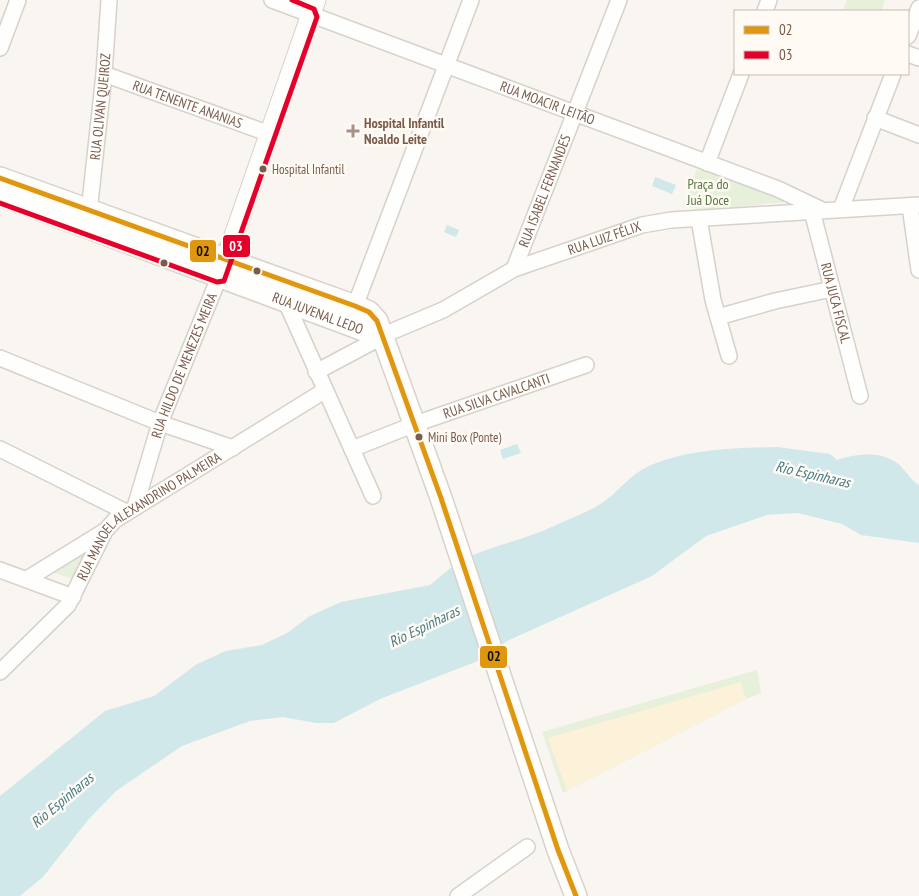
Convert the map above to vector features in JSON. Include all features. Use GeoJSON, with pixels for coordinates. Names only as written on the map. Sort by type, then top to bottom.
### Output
{"type":"FeatureCollection","features":[{"type":"Feature","properties":{"kind":"main road","name":"RUA JUVENAL LEDO"},"geometry":{"type":"LineString","coordinates":[[0,178],[88,212],[222,268],[286,302],[382,337]]}},
{"type":"Feature","properties":{"kind":"main road","name":"RUA JUVENAL LEDO"},"geometry":{"type":"LineString","coordinates":[[0,195],[222,268],[355,306],[369,312],[377,321],[382,337]]}},
{"type":"Feature","properties":{"kind":"main road"},"geometry":{"type":"LineString","coordinates":[[382,337],[441,498],[558,850],[576,896]]}},
{"type":"Feature","properties":{"kind":"street"},"geometry":{"type":"LineString","coordinates":[[0,48],[18,0]]}},
{"type":"Feature","properties":{"kind":"street","name":"RUA OLIVAN QUEIROZ"},"geometry":{"type":"LineString","coordinates":[[88,212],[104,74],[110,0]]}},
{"type":"Feature","properties":{"kind":"street","name":"RUA MOACIR LEITÃO"},"geometry":{"type":"LineString","coordinates":[[272,0],[313,7],[447,65],[575,115],[778,189],[816,210]]}},
{"type":"Feature","properties":{"kind":"street"},"geometry":{"type":"LineString","coordinates":[[355,306],[471,0]]}},
{"type":"Feature","properties":{"kind":"street","name":"RUA ISABEL FERNANDES"},"geometry":{"type":"LineString","coordinates":[[514,269],[619,0]]}},
{"type":"Feature","properties":{"kind":"street","name":"RUA HILDO DE MENEZES MEIRA"},"geometry":{"type":"LineString","coordinates":[[130,509],[160,423],[222,268],[313,7]]}},
{"type":"Feature","properties":{"kind":"street"},"geometry":{"type":"LineString","coordinates":[[909,33],[919,8]]}},
{"type":"Feature","properties":{"kind":"street","name":"RUA TENENTE ANANIAS"},"geometry":{"type":"LineString","coordinates":[[104,74],[270,134]]}},
{"type":"Feature","properties":{"kind":"street"},"geometry":{"type":"LineString","coordinates":[[706,163],[741,75]]}},
{"type":"Feature","properties":{"kind":"street"},"geometry":{"type":"LineString","coordinates":[[841,209],[893,75]]}},
{"type":"Feature","properties":{"kind":"street"},"geometry":{"type":"LineString","coordinates":[[875,118],[919,135]]}},
{"type":"Feature","properties":{"kind":"street"},"geometry":{"type":"LineString","coordinates":[[914,205],[919,270]]}},
{"type":"Feature","properties":{"kind":"street","name":"RUA LUIZ FÉLIX"},"geometry":{"type":"LineString","coordinates":[[316,372],[382,337],[444,310],[514,269],[642,225],[699,218],[914,205]]}},
{"type":"Feature","properties":{"kind":"street","name":"RUA JUCA FISCAL"},"geometry":{"type":"LineString","coordinates":[[816,210],[832,289],[860,396]]}},
{"type":"Feature","properties":{"kind":"street"},"geometry":{"type":"LineString","coordinates":[[699,218],[708,276],[729,356]]}},
{"type":"Feature","properties":{"kind":"street"},"geometry":{"type":"LineString","coordinates":[[718,317],[775,301],[832,289]]}},
{"type":"Feature","properties":{"kind":"street"},"geometry":{"type":"LineString","coordinates":[[286,302],[324,391],[373,496]]}},
{"type":"Feature","properties":{"kind":"street"},"geometry":{"type":"LineString","coordinates":[[0,358],[160,423],[232,448]]}},
{"type":"Feature","properties":{"kind":"street","name":"RUA SILVA CAVALCANTI"},"geometry":{"type":"LineString","coordinates":[[352,449],[415,424],[586,365]]}},
{"type":"Feature","properties":{"kind":"street","name":"RUA MANOEL ALEXANDRINO PALMEIRA"},"geometry":{"type":"LineString","coordinates":[[0,672],[68,605],[105,531],[130,509],[324,391]]}},
{"type":"Feature","properties":{"kind":"street"},"geometry":{"type":"LineString","coordinates":[[0,449],[130,509]]}},
{"type":"Feature","properties":{"kind":"street"},"geometry":{"type":"LineString","coordinates":[[27,579],[105,531]]}},
{"type":"Feature","properties":{"kind":"street"},"geometry":{"type":"LineString","coordinates":[[0,570],[73,597]]}},
{"type":"Feature","properties":{"kind":"street"},"geometry":{"type":"LineString","coordinates":[[458,896],[527,847]]}},
{"type":"Feature","properties":{"kind":"green space"},"geometry":{"type":"Polygon","coordinates":[[[847,0],[885,0],[881,10],[843,10],[847,0]]]}},
{"type":"Feature","properties":{"kind":"green space","name":"Praça do Juá Doce"},"geometry":{"type":"Polygon","coordinates":[[[697,169],[785,198],[786,202],[705,210],[683,206],[697,169]]]}},
{"type":"Feature","properties":{"kind":"green space"},"geometry":{"type":"Polygon","coordinates":[[[97,543],[75,580],[50,571],[97,543]]]}},
{"type":"Feature","properties":{"kind":"green space"},"geometry":{"type":"Polygon","coordinates":[[[757,670],[761,693],[563,793],[542,732],[757,670]]]}},
{"type":"Feature","properties":{"kind":"sand"},"geometry":{"type":"Polygon","coordinates":[[[741,682],[746,699],[567,791],[548,738],[741,682]]]}},
{"type":"Feature","properties":{"kind":"water"},"geometry":{"type":"Polygon","coordinates":[[[655,177],[676,185],[672,194],[652,186],[655,177]]]}},
{"type":"Feature","properties":{"kind":"water"},"geometry":{"type":"Polygon","coordinates":[[[447,225],[459,230],[456,237],[444,232],[447,225]]]}},
{"type":"Feature","properties":{"kind":"water"},"geometry":{"type":"Polygon","coordinates":[[[517,444],[521,453],[503,459],[500,450],[517,444]]]}},
{"type":"Feature","properties":{"kind":"water","name":"Rio Espinharas"},"geometry":{"type":"Polygon","coordinates":[[[777,447],[830,454],[837,460],[858,455],[881,456],[898,464],[919,485],[919,543],[861,535],[842,524],[798,513],[767,515],[706,536],[652,576],[507,641],[496,649],[466,558],[545,530],[591,509],[604,502],[638,472],[664,460],[712,450],[777,447]]]}},
{"type":"Feature","properties":{"kind":"water","name":"Rio Espinharas"},"geometry":{"type":"Polygon","coordinates":[[[453,566],[495,650],[483,659],[380,699],[334,723],[316,723],[283,717],[250,721],[182,746],[116,791],[88,820],[43,877],[20,896],[0,896],[0,796],[105,711],[154,696],[197,664],[226,651],[262,645],[287,633],[310,616],[341,602],[430,585],[453,566]]]}},
{"type":"Feature","properties":{"kind":"transit line","name":"03"},"geometry":{"type":"LineString","coordinates":[[0,203],[217,282],[224,281],[317,17],[314,9],[292,0]]}},
{"type":"Feature","properties":{"kind":"transit line","name":"02"},"geometry":{"type":"LineString","coordinates":[[0,178],[355,306],[369,312],[377,321],[441,498],[558,850],[576,896]]}},
{"type":"Feature","properties":{"kind":"place","name":"Hospital Infantil Noaldo Leite"},"geometry":{"type":"Point","coordinates":[353,131]}},
{"type":"Feature","properties":{"kind":"place","name":"Hospital Infantil"},"geometry":{"type":"Point","coordinates":[263,169]}},
{"type":"Feature","properties":{"kind":"place","name":"Mini Box (Ponte)"},"geometry":{"type":"Point","coordinates":[419,437]}}]}
